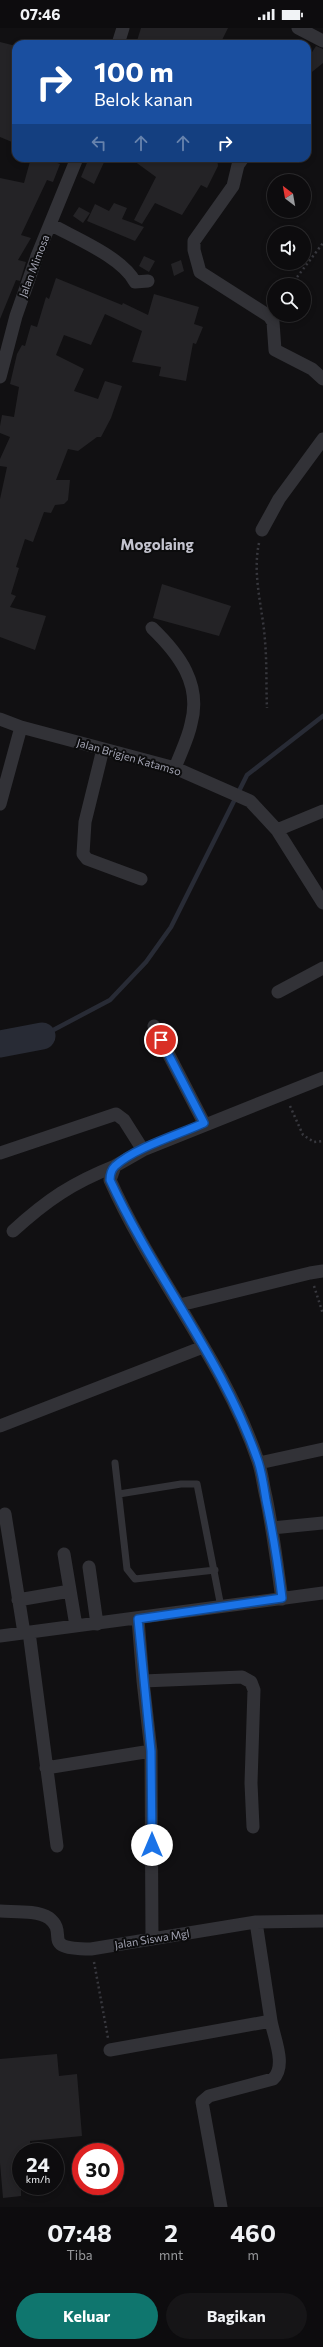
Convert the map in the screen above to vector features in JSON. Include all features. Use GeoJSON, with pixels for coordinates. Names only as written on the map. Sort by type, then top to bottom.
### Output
{"type":"FeatureCollection","features":[{"type":"Feature","properties":{"kind":"street"},"geometry":{"type":"LineString","coordinates":[[119,40],[123,28]]}},
{"type":"Feature","properties":{"kind":"street"},"geometry":{"type":"LineString","coordinates":[[303,30],[323,41]]}},
{"type":"Feature","properties":{"kind":"street","name":"Jalan Mimosa"},"geometry":{"type":"LineString","coordinates":[[0,377],[16,316],[50,224],[75,162]]}},
{"type":"Feature","properties":{"kind":"street"},"geometry":{"type":"LineString","coordinates":[[240,162],[232,186],[194,241],[196,264],[200,272],[268,316],[273,322],[275,350],[312,369],[323,379]]}},
{"type":"Feature","properties":{"kind":"street"},"geometry":{"type":"LineString","coordinates":[[50,224],[120,264],[131,274],[135,282],[148,281]]}},
{"type":"Feature","properties":{"kind":"street"},"geometry":{"type":"LineString","coordinates":[[262,530],[279,499],[322,442]]}},
{"type":"Feature","properties":{"kind":"street"},"geometry":{"type":"LineString","coordinates":[[152,628],[172,646],[186,668],[194,695],[192,724],[175,768]]}},
{"type":"Feature","properties":{"kind":"street","name":"Jalan Brigjen Katamso"},"geometry":{"type":"LineString","coordinates":[[0,719],[21,727],[175,768],[250,801],[277,830],[320,890],[323,903]]}},
{"type":"Feature","properties":{"kind":"street"},"geometry":{"type":"LineString","coordinates":[[0,804],[21,727]]}},
{"type":"Feature","properties":{"kind":"street"},"geometry":{"type":"LineString","coordinates":[[103,749],[86,822],[82,854],[87,858],[141,879]]}},
{"type":"Feature","properties":{"kind":"street"},"geometry":{"type":"LineString","coordinates":[[277,830],[323,811]]}},
{"type":"Feature","properties":{"kind":"street"},"geometry":{"type":"LineString","coordinates":[[278,992],[323,968]]}},
{"type":"Feature","properties":{"kind":"street"},"geometry":{"type":"LineString","coordinates":[[154,1026],[204,1123]]}},
{"type":"Feature","properties":{"kind":"street"},"geometry":{"type":"LineString","coordinates":[[13,1231],[44,1203],[76,1184],[143,1150],[204,1123],[323,1078]]}},
{"type":"Feature","properties":{"kind":"street"},"geometry":{"type":"LineString","coordinates":[[0,1153],[116,1114],[124,1120],[143,1150]]}},
{"type":"Feature","properties":{"kind":"street"},"geometry":{"type":"LineString","coordinates":[[114,1166],[110,1180],[121,1206],[135,1232],[180,1305],[203,1347],[238,1412],[259,1462],[272,1528],[282,1598]]}},
{"type":"Feature","properties":{"kind":"street"},"geometry":{"type":"LineString","coordinates":[[180,1305],[317,1272]]}},
{"type":"Feature","properties":{"kind":"street"},"geometry":{"type":"LineString","coordinates":[[0,1426],[203,1347]]}},
{"type":"Feature","properties":{"kind":"street"},"geometry":{"type":"LineString","coordinates":[[259,1462],[323,1449]]}},
{"type":"Feature","properties":{"kind":"street"},"geometry":{"type":"LineString","coordinates":[[5,1514],[18,1600],[26,1632],[57,1846]]}},
{"type":"Feature","properties":{"kind":"street"},"geometry":{"type":"LineString","coordinates":[[272,1528],[323,1523]]}},
{"type":"Feature","properties":{"kind":"street"},"geometry":{"type":"LineString","coordinates":[[64,1554],[76,1626]]}},
{"type":"Feature","properties":{"kind":"street"},"geometry":{"type":"LineString","coordinates":[[89,1567],[97,1624]]}},
{"type":"Feature","properties":{"kind":"street"},"geometry":{"type":"LineString","coordinates":[[18,1600],[70,1591]]}},
{"type":"Feature","properties":{"kind":"street"},"geometry":{"type":"LineString","coordinates":[[0,1636],[138,1619],[323,1593]]}},
{"type":"Feature","properties":{"kind":"street"},"geometry":{"type":"LineString","coordinates":[[138,1619],[151,1751],[152,1939]]}},
{"type":"Feature","properties":{"kind":"street"},"geometry":{"type":"LineString","coordinates":[[144,1681],[242,1677],[250,1682],[254,1690],[251,1783],[253,1827]]}},
{"type":"Feature","properties":{"kind":"street"},"geometry":{"type":"LineString","coordinates":[[46,1768],[151,1751]]}},
{"type":"Feature","properties":{"kind":"street","name":"Jalan Siswa Mgl"},"geometry":{"type":"LineString","coordinates":[[0,1911],[40,1915],[48,1918],[55,1927],[62,1946],[68,1949],[91,1949],[256,1922],[323,1921]]}},
{"type":"Feature","properties":{"kind":"street"},"geometry":{"type":"LineString","coordinates":[[221,2207],[202,2102],[209,2096],[273,2079],[277,2075],[280,2064],[271,2021],[256,1922]]}},
{"type":"Feature","properties":{"kind":"street"},"geometry":{"type":"LineString","coordinates":[[110,2050],[271,2021]]}},
{"type":"Feature","properties":{"kind":"lane"},"geometry":{"type":"LineString","coordinates":[[115,1463],[126,1569],[135,1579],[215,1570]]}},
{"type":"Feature","properties":{"kind":"lane"},"geometry":{"type":"LineString","coordinates":[[119,1494],[181,1484],[197,1484],[221,1607]]}},
{"type":"Feature","properties":{"kind":"path"},"geometry":{"type":"LineString","coordinates":[[297,278],[323,243]]}},
{"type":"Feature","properties":{"kind":"path"},"geometry":{"type":"LineString","coordinates":[[262,530],[258,548],[257,574],[259,606],[265,640],[267,708]]}},
{"type":"Feature","properties":{"kind":"path"},"geometry":{"type":"LineString","coordinates":[[284,1093],[303,1135],[314,1142],[323,1141]]}},
{"type":"Feature","properties":{"kind":"path"},"geometry":{"type":"LineString","coordinates":[[317,1272],[323,1314]]}},
{"type":"Feature","properties":{"kind":"path"},"geometry":{"type":"LineString","coordinates":[[91,1949],[110,2050]]}},
{"type":"Feature","properties":{"kind":"building"},"geometry":{"type":"Polygon","coordinates":[[[141,28],[228,28],[222,40],[137,40],[141,28]]]}},
{"type":"Feature","properties":{"kind":"building"},"geometry":{"type":"Polygon","coordinates":[[[0,42],[12,45],[12,142],[0,137],[0,42]]]}},
{"type":"Feature","properties":{"kind":"building"},"geometry":{"type":"Polygon","coordinates":[[[316,46],[323,49],[323,63],[311,73],[311,54],[316,46]]]}},
{"type":"Feature","properties":{"kind":"building"},"geometry":{"type":"Polygon","coordinates":[[[30,162],[55,162],[60,164],[53,182],[47,180],[21,235],[31,238],[18,260],[26,262],[20,281],[16,280],[0,319],[0,178],[24,183],[30,162]]]}},
{"type":"Feature","properties":{"kind":"building"},"geometry":{"type":"Polygon","coordinates":[[[87,162],[104,162],[94,184],[81,177],[87,162]]]}},
{"type":"Feature","properties":{"kind":"building"},"geometry":{"type":"Polygon","coordinates":[[[135,162],[218,162],[218,166],[207,188],[201,185],[182,215],[155,203],[142,224],[134,220],[156,177],[135,162]]]}},
{"type":"Feature","properties":{"kind":"building"},"geometry":{"type":"Polygon","coordinates":[[[114,203],[127,208],[122,219],[144,227],[135,241],[87,221],[95,204],[109,211],[114,203]]]}},
{"type":"Feature","properties":{"kind":"building"},"geometry":{"type":"Polygon","coordinates":[[[79,207],[90,213],[83,223],[73,216],[79,207]]]}},
{"type":"Feature","properties":{"kind":"building"},"geometry":{"type":"Polygon","coordinates":[[[144,256],[155,261],[149,272],[139,266],[144,256]]]}},
{"type":"Feature","properties":{"kind":"building"},"geometry":{"type":"Polygon","coordinates":[[[181,260],[184,271],[174,276],[171,264],[181,260]]]}},
{"type":"Feature","properties":{"kind":"building"},"geometry":{"type":"Polygon","coordinates":[[[56,278],[122,305],[123,303],[148,315],[154,294],[199,307],[194,324],[203,327],[196,344],[193,343],[186,381],[159,376],[161,367],[132,362],[142,331],[105,314],[91,345],[64,335],[56,355],[84,369],[74,391],[98,399],[105,381],[122,386],[111,418],[101,437],[97,437],[78,451],[68,449],[56,480],[70,480],[68,500],[64,504],[55,505],[51,513],[44,512],[33,542],[25,539],[16,567],[19,568],[11,594],[16,596],[10,607],[46,616],[35,650],[0,637],[0,499],[7,467],[0,466],[0,459],[10,437],[0,433],[0,426],[2,415],[14,417],[19,387],[10,384],[17,354],[22,345],[25,346],[31,325],[37,327],[46,297],[49,299],[56,278]]]}},
{"type":"Feature","properties":{"kind":"building"},"geometry":{"type":"Polygon","coordinates":[[[162,584],[231,606],[219,636],[153,618],[162,584]]]}},
{"type":"Feature","properties":{"kind":"building"},"geometry":{"type":"Polygon","coordinates":[[[57,2054],[59,2076],[77,2074],[82,2136],[30,2141],[30,2143],[12,2143],[12,2195],[21,2196],[3,2198],[0,2163],[0,2059],[57,2054]]]}},
{"type":"Feature","properties":{"kind":"waterway"},"geometry":{"type":"LineString","coordinates":[[42,1036],[110,1000],[146,962],[171,927],[247,775],[323,716]]}},
{"type":"Feature","properties":{"kind":"waterway"},"geometry":{"type":"LineString","coordinates":[[0,1044],[42,1036]]}},
{"type":"Feature","properties":{"kind":"district","name":"Mogolaing"},"geometry":{"type":"Point","coordinates":[157,545]}},
{"type":"Feature","properties":{"kind":"route"},"geometry":{"type":"LineString","coordinates":[[152,1845],[151,1751],[138,1619],[282,1598],[272,1528],[259,1462],[244,1424],[193,1327],[135,1232],[121,1206],[110,1180],[110,1174],[114,1166],[143,1150],[204,1123],[161,1040]]}}]}
